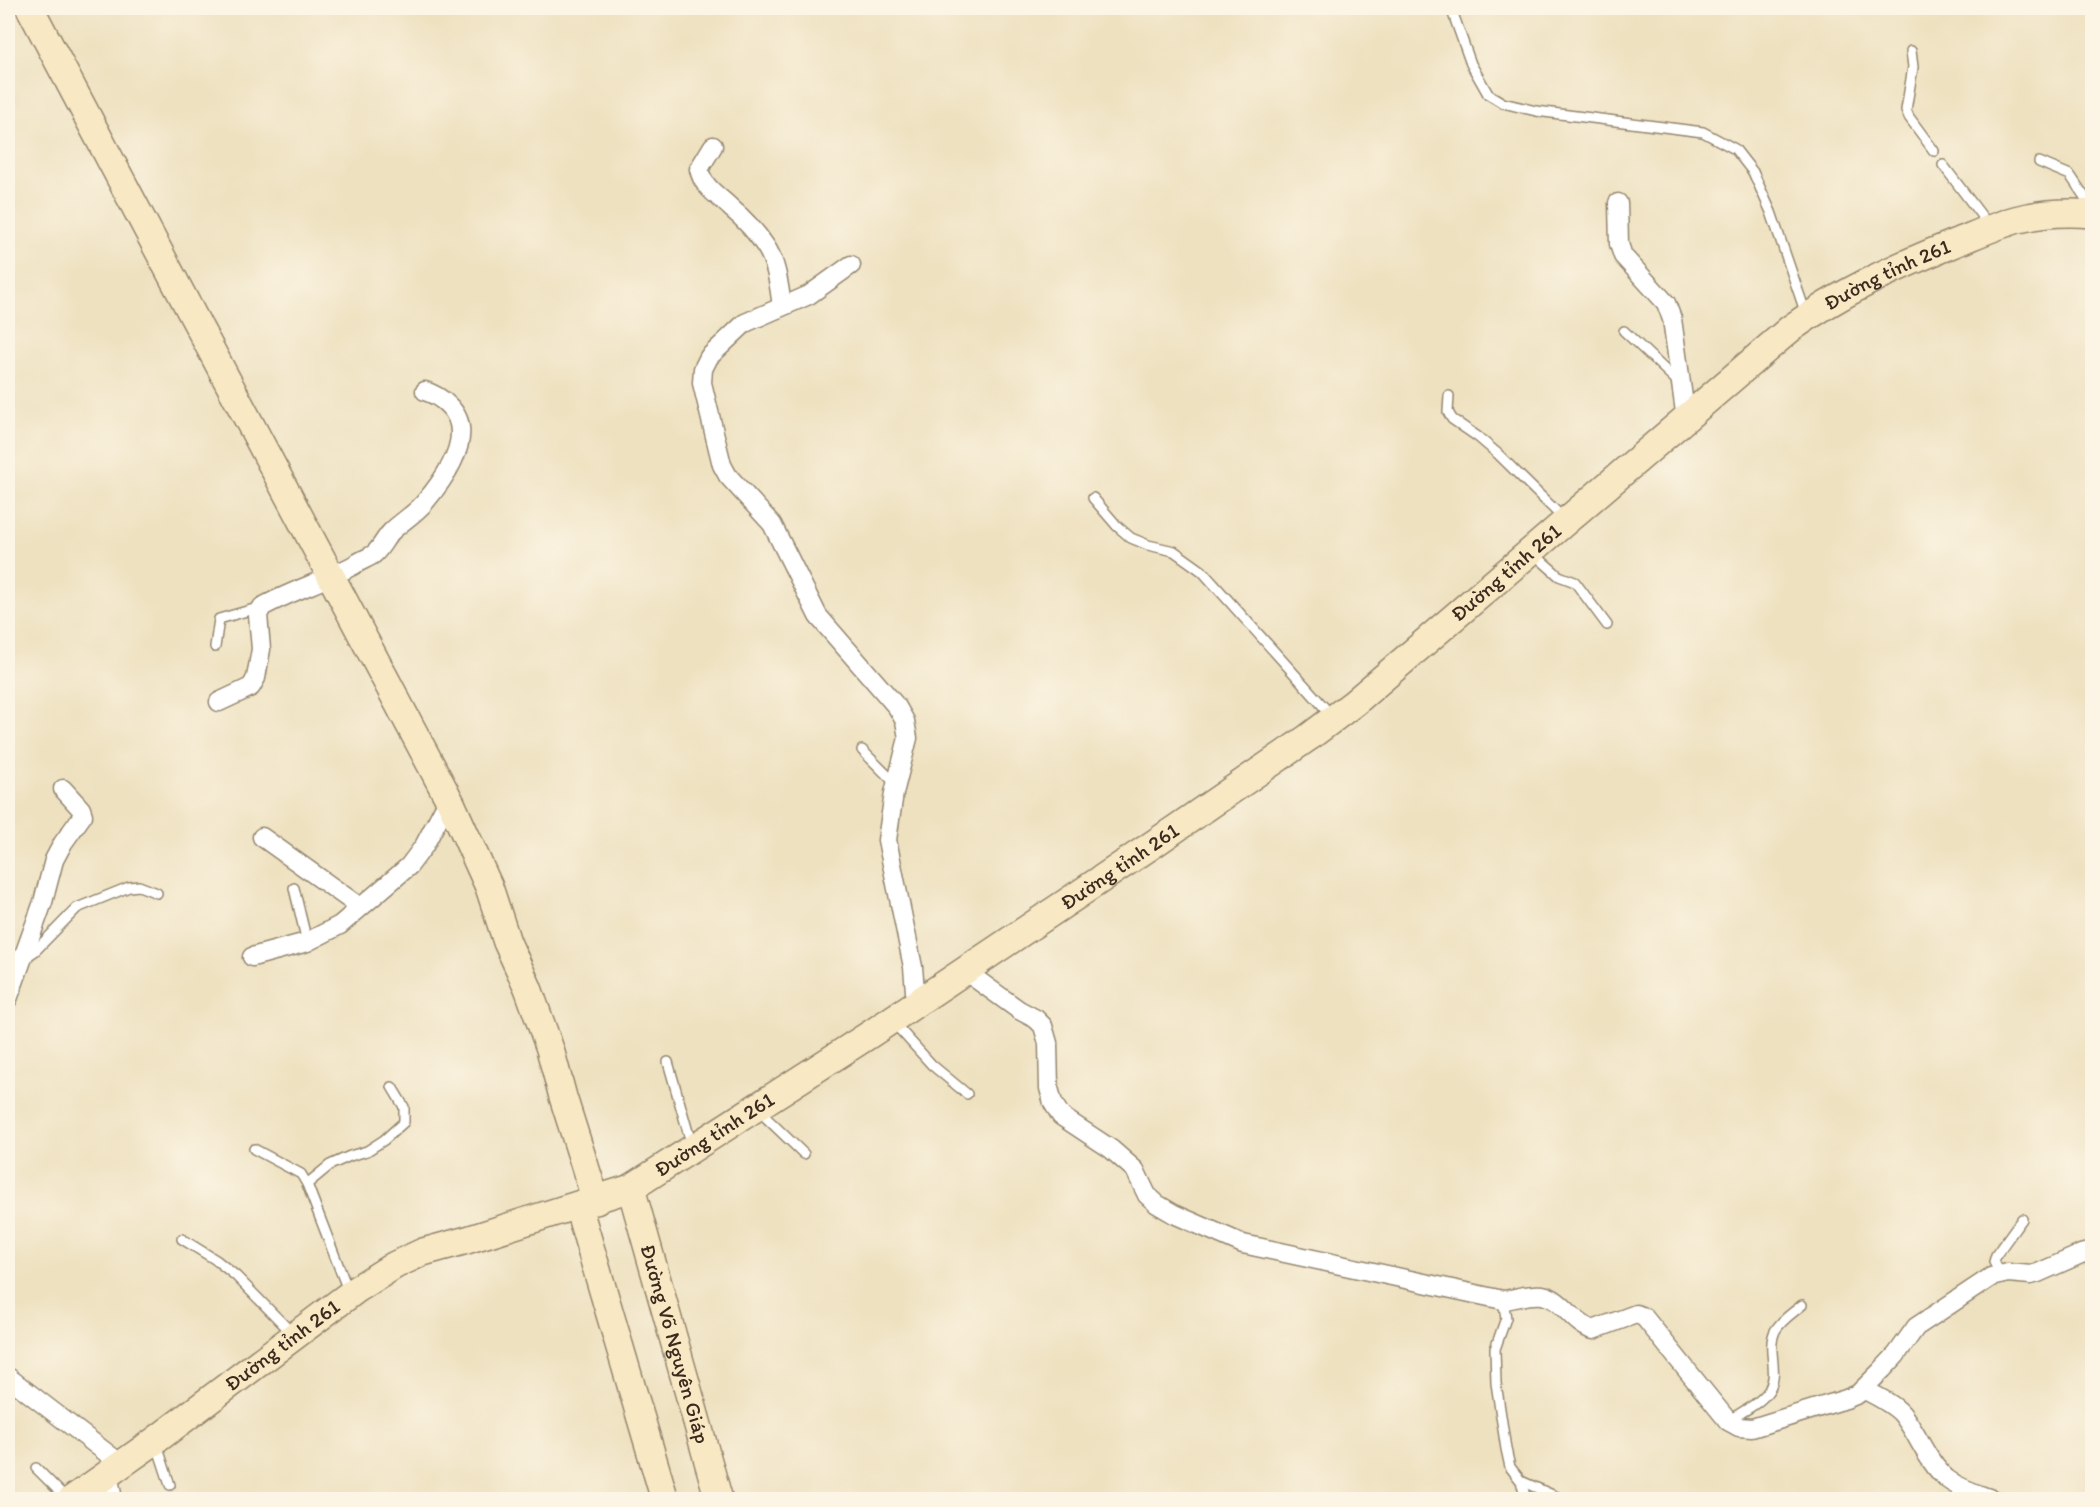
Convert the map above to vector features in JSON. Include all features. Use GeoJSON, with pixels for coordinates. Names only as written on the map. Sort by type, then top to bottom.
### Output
{"type":"FeatureCollection","features":[{"type":"Feature","properties":{"kind":"main road"},"geometry":{"type":"LineString","coordinates":[[30,8],[451,803],[489,887],[507,942],[528,988],[550,1049],[587,1203],[665,1500]]}},
{"type":"Feature","properties":{"kind":"main road","name":"Đường tỉnh 261"},"geometry":{"type":"LineString","coordinates":[[70,1500],[156,1440],[350,1295],[395,1265],[423,1252],[631,1188],[965,971],[1334,719],[1807,316],[1884,273],[1992,228],[2037,216],[2092,213]]}},
{"type":"Feature","properties":{"kind":"main road","name":"Đường Võ Nguyên Giáp"},"geometry":{"type":"LineString","coordinates":[[631,1188],[719,1500]]}},
{"type":"Feature","properties":{"kind":"street"},"geometry":{"type":"LineString","coordinates":[[713,146],[699,169],[701,176],[706,185],[745,221],[765,246],[772,259],[782,306]]}},
{"type":"Feature","properties":{"kind":"street"},"geometry":{"type":"LineString","coordinates":[[1618,203],[1619,244],[1623,256],[1666,303],[1672,319],[1686,418]]}},
{"type":"Feature","properties":{"kind":"street"},"geometry":{"type":"LineString","coordinates":[[851,265],[809,295],[745,323],[709,357],[702,369],[702,383],[722,465],[728,476],[772,524],[818,616],[897,707],[904,721],[908,738],[887,840],[913,967],[916,1003]]}},
{"type":"Feature","properties":{"kind":"street"},"geometry":{"type":"LineString","coordinates":[[219,702],[251,687],[256,678],[261,649],[258,615],[262,607],[331,578],[375,553],[391,532],[410,519],[426,501],[453,461],[460,436],[459,419],[453,409],[441,398],[425,391]]}},
{"type":"Feature","properties":{"kind":"street"},"geometry":{"type":"LineString","coordinates":[[8,999],[42,902],[54,860],[83,815],[81,809],[63,789]]}},
{"type":"Feature","properties":{"kind":"street"},"geometry":{"type":"LineString","coordinates":[[252,957],[307,942],[340,925],[409,866],[424,846],[444,808],[451,803]]}},
{"type":"Feature","properties":{"kind":"street"},"geometry":{"type":"LineString","coordinates":[[262,837],[360,907]]}},
{"type":"Feature","properties":{"kind":"street"},"geometry":{"type":"LineString","coordinates":[[965,971],[1043,1026],[1048,1042],[1049,1088],[1060,1116],[1111,1149],[1135,1170],[1147,1195],[1157,1204],[1174,1214],[1243,1244],[1503,1300],[1543,1295],[1554,1300],[1584,1327],[1593,1330],[1628,1316],[1636,1314],[1644,1317],[1728,1421],[1739,1427],[1752,1428],[1846,1399],[1863,1389],[1896,1355],[1916,1327],[1991,1277],[2000,1274],[2038,1273],[2092,1251]]}},
{"type":"Feature","properties":{"kind":"street"},"geometry":{"type":"LineString","coordinates":[[8,1377],[114,1469],[113,1500]]}},
{"type":"Feature","properties":{"kind":"street"},"geometry":{"type":"LineString","coordinates":[[1863,1389],[1901,1413],[1938,1469],[1948,1479],[1961,1487],[1994,1500]]}},
{"type":"Feature","properties":{"kind":"lane"},"geometry":{"type":"LineString","coordinates":[[1451,8],[1471,64],[1488,94],[1503,103],[1536,111],[1703,132],[1735,149],[1753,172],[1771,212],[1807,316]]}},
{"type":"Feature","properties":{"kind":"lane"},"geometry":{"type":"LineString","coordinates":[[1911,51],[1913,67],[1906,110],[1934,151]]}},
{"type":"Feature","properties":{"kind":"lane"},"geometry":{"type":"LineString","coordinates":[[2039,162],[2070,175],[2092,208]]}},
{"type":"Feature","properties":{"kind":"lane"},"geometry":{"type":"LineString","coordinates":[[1943,165],[1992,228]]}},
{"type":"Feature","properties":{"kind":"lane"},"geometry":{"type":"LineString","coordinates":[[1624,331],[1681,385]]}},
{"type":"Feature","properties":{"kind":"lane"},"geometry":{"type":"LineString","coordinates":[[1449,396],[1448,412],[1452,419],[1498,454],[1566,521]]}},
{"type":"Feature","properties":{"kind":"lane"},"geometry":{"type":"LineString","coordinates":[[1093,498],[1117,526],[1131,538],[1174,551],[1203,571],[1334,719]]}},
{"type":"Feature","properties":{"kind":"lane"},"geometry":{"type":"LineString","coordinates":[[1532,552],[1559,576],[1575,582],[1607,625]]}},
{"type":"Feature","properties":{"kind":"lane"},"geometry":{"type":"LineString","coordinates":[[215,647],[219,619],[262,607]]}},
{"type":"Feature","properties":{"kind":"lane"},"geometry":{"type":"LineString","coordinates":[[862,750],[897,785]]}},
{"type":"Feature","properties":{"kind":"lane"},"geometry":{"type":"LineString","coordinates":[[23,959],[35,951],[77,908],[129,887],[139,886],[157,893]]}},
{"type":"Feature","properties":{"kind":"lane"},"geometry":{"type":"LineString","coordinates":[[294,888],[307,942]]}},
{"type":"Feature","properties":{"kind":"lane"},"geometry":{"type":"LineString","coordinates":[[891,1020],[932,1065],[967,1094]]}},
{"type":"Feature","properties":{"kind":"lane"},"geometry":{"type":"LineString","coordinates":[[668,1062],[693,1147]]}},
{"type":"Feature","properties":{"kind":"lane"},"geometry":{"type":"LineString","coordinates":[[307,1184],[330,1165],[367,1151],[384,1140],[404,1122],[404,1107],[392,1087]]}},
{"type":"Feature","properties":{"kind":"lane"},"geometry":{"type":"LineString","coordinates":[[756,1108],[804,1154]]}},
{"type":"Feature","properties":{"kind":"lane"},"geometry":{"type":"LineString","coordinates":[[254,1149],[301,1174],[307,1184],[350,1295]]}},
{"type":"Feature","properties":{"kind":"lane"},"geometry":{"type":"LineString","coordinates":[[2000,1274],[1994,1262],[1996,1255],[2022,1219]]}},
{"type":"Feature","properties":{"kind":"lane"},"geometry":{"type":"LineString","coordinates":[[182,1239],[216,1260],[236,1276],[295,1336]]}},
{"type":"Feature","properties":{"kind":"lane"},"geometry":{"type":"LineString","coordinates":[[1503,1300],[1506,1318],[1495,1349],[1496,1383],[1510,1467],[1521,1481],[1526,1500]]}},
{"type":"Feature","properties":{"kind":"lane"},"geometry":{"type":"LineString","coordinates":[[1728,1421],[1759,1401],[1770,1390],[1774,1375],[1772,1344],[1774,1333],[1779,1324],[1802,1305]]}},
{"type":"Feature","properties":{"kind":"lane"},"geometry":{"type":"LineString","coordinates":[[156,1440],[170,1485]]}},
{"type":"Feature","properties":{"kind":"lane"},"geometry":{"type":"LineString","coordinates":[[36,1468],[70,1500]]}},
{"type":"Feature","properties":{"kind":"lane"},"geometry":{"type":"LineString","coordinates":[[1521,1481],[1564,1500]]}}]}
